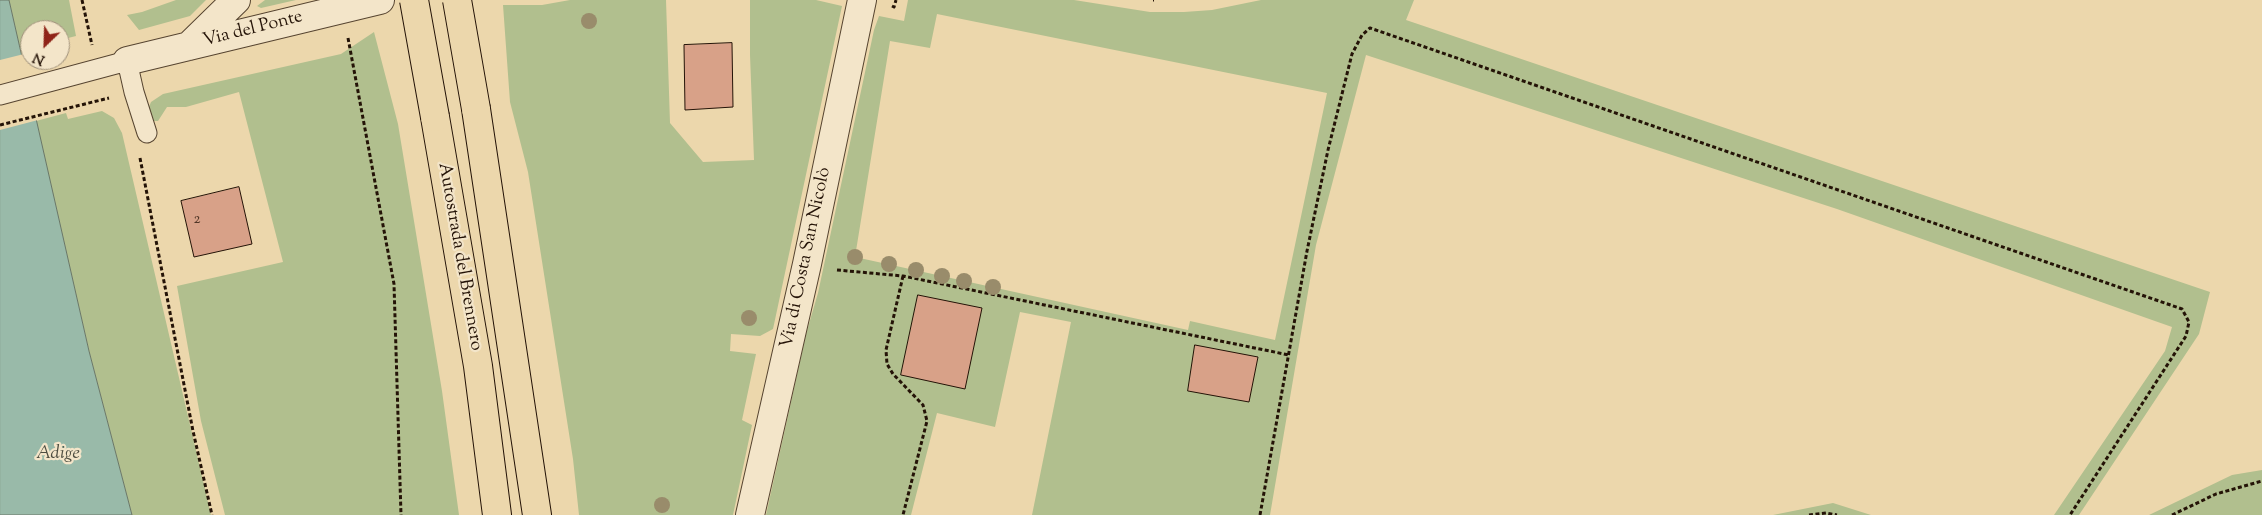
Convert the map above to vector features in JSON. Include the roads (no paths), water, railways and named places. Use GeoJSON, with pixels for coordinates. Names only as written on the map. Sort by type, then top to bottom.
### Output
{"type":"FeatureCollection","features":[{"type":"Feature","properties":{"kind":"highway","name":"Autostrada del Brennero"},"geometry":{"type":"LineString","coordinates":[[414,0],[478,366],[498,515]]}},
{"type":"Feature","properties":{"kind":"highway","name":"Autostrada del Brennero"},"geometry":{"type":"LineString","coordinates":[[457,0],[476,109],[537,515]]}},
{"type":"Feature","properties":{"kind":"street","name":"Via del Ponte"},"geometry":{"type":"LineString","coordinates":[[189,46],[236,0]]}},
{"type":"Feature","properties":{"kind":"street","name":"Via del Ponte"},"geometry":{"type":"LineString","coordinates":[[128,61],[189,46],[315,7],[380,0]]}},
{"type":"Feature","properties":{"kind":"street","name":"Via di Costa San Nicolò"},"geometry":{"type":"LineString","coordinates":[[750,515],[807,264],[862,0]]}},
{"type":"Feature","properties":{"kind":"lane"},"geometry":{"type":"LineString","coordinates":[[0,95],[128,61],[134,92],[147,133]]}},
{"type":"Feature","properties":{"kind":"water","name":"Adige"},"geometry":{"type":"Polygon","coordinates":[[[0,0],[9,0],[20,48],[20,70],[25,70],[89,351],[132,515],[0,515],[0,0]]]}}]}
